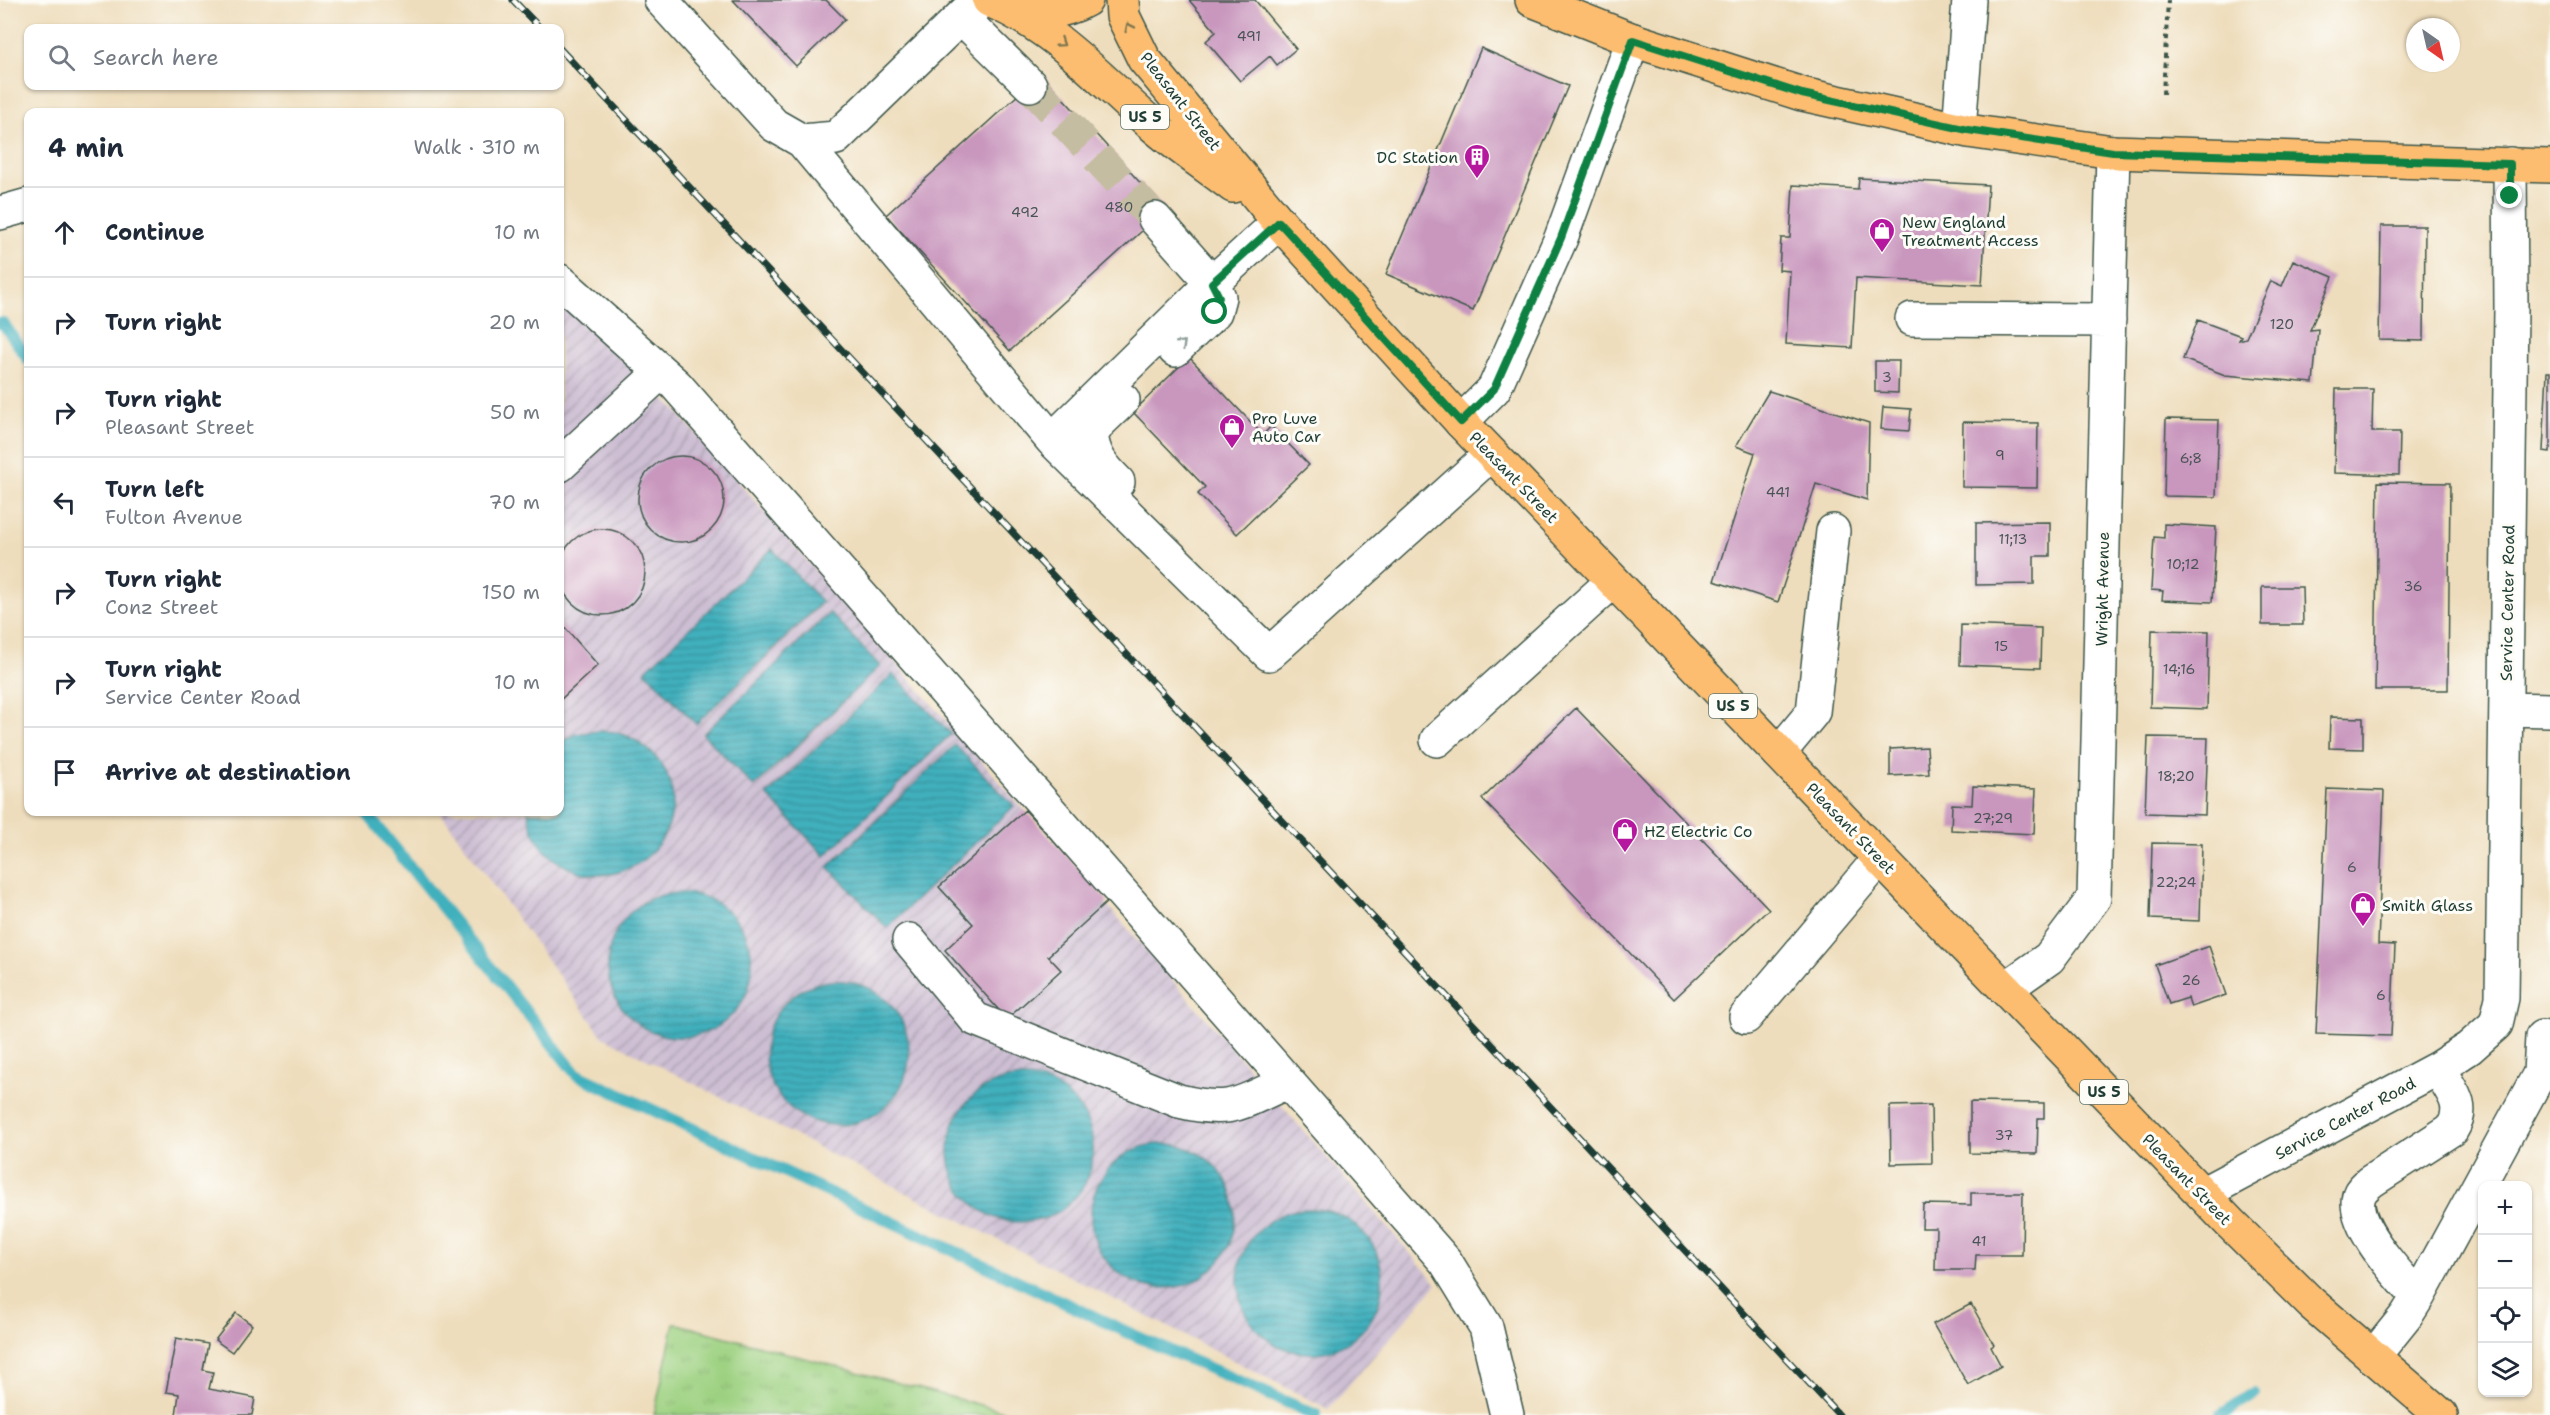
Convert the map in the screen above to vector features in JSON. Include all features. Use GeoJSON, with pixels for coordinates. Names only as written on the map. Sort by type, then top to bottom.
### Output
{"type":"FeatureCollection","features":[{"type":"Feature","properties":{"kind":"main road"},"geometry":{"type":"LineString","coordinates":[[987,7],[1044,14],[1074,7],[1086,0]]}},
{"type":"Feature","properties":{"kind":"main road","name":"Pleasant Street"},"geometry":{"type":"LineString","coordinates":[[1122,0],[1123,16],[1144,59],[1279,222],[1461,422],[2202,1194],[2311,1303],[2441,1415]]}},
{"type":"Feature","properties":{"kind":"main road"},"geometry":{"type":"LineString","coordinates":[[1532,0],[1633,40],[1802,94],[1959,129],[2113,152],[2550,166]]}},
{"type":"Feature","properties":{"kind":"main road","name":"Pleasant Street"},"geometry":{"type":"LineString","coordinates":[[987,7],[1077,54],[1149,122],[1279,222]]}},
{"type":"Feature","properties":{"kind":"street"},"geometry":{"type":"LineString","coordinates":[[661,0],[774,125],[802,141],[1052,440],[1269,654],[1281,644]]}},
{"type":"Feature","properties":{"kind":"street"},"geometry":{"type":"LineString","coordinates":[[1959,129],[1969,0]]}},
{"type":"Feature","properties":{"kind":"street"},"geometry":{"type":"LineString","coordinates":[[802,141],[836,138],[987,7],[1030,85]]}},
{"type":"Feature","properties":{"kind":"street"},"geometry":{"type":"LineString","coordinates":[[1461,422],[1494,389],[1561,238],[1633,40]]}},
{"type":"Feature","properties":{"kind":"street","name":"Wright Avenue"},"geometry":{"type":"LineString","coordinates":[[2005,989],[2049,958],[2094,898],[2113,152]]}},
{"type":"Feature","properties":{"kind":"street","name":"Service Center Road"},"geometry":{"type":"LineString","coordinates":[[2202,1194],[2438,1068],[2484,1036],[2496,1024],[2502,998],[2511,308],[2510,164]]}},
{"type":"Feature","properties":{"kind":"street"},"geometry":{"type":"LineString","coordinates":[[0,213],[24,206]]}},
{"type":"Feature","properties":{"kind":"street"},"geometry":{"type":"LineString","coordinates":[[1155,219],[1212,283],[1219,297],[1215,312],[1099,423],[1091,435],[1093,451],[1101,465],[1285,647],[1305,647],[1320,636],[1498,460]]}},
{"type":"Feature","properties":{"kind":"street"},"geometry":{"type":"LineString","coordinates":[[1052,440],[1212,283],[1279,222]]}},
{"type":"Feature","properties":{"kind":"street"},"geometry":{"type":"LineString","coordinates":[[564,285],[692,403],[1446,1262],[1486,1327],[1506,1403],[1507,1415]]}},
{"type":"Feature","properties":{"kind":"street"},"geometry":{"type":"LineString","coordinates":[[1912,319],[2109,320]]}},
{"type":"Feature","properties":{"kind":"street"},"geometry":{"type":"LineString","coordinates":[[564,461],[661,372]]}},
{"type":"Feature","properties":{"kind":"street"},"geometry":{"type":"LineString","coordinates":[[1779,753],[1813,712],[1833,531]]}},
{"type":"Feature","properties":{"kind":"street"},"geometry":{"type":"LineString","coordinates":[[1437,740],[1613,581]]}},
{"type":"Feature","properties":{"kind":"street"},"geometry":{"type":"LineString","coordinates":[[2506,709],[2550,710]]}},
{"type":"Feature","properties":{"kind":"street"},"geometry":{"type":"LineString","coordinates":[[1746,1017],[1880,858]]}},
{"type":"Feature","properties":{"kind":"street"},"geometry":{"type":"LineString","coordinates":[[909,940],[975,1019],[1179,1101],[1207,1107],[1232,1107],[1287,1082]]}},
{"type":"Feature","properties":{"kind":"street"},"geometry":{"type":"LineString","coordinates":[[2373,1357],[2406,1316],[2418,1297],[2540,1073],[2546,1036],[2484,1036]]}},
{"type":"Feature","properties":{"kind":"street"},"geometry":{"type":"LineString","coordinates":[[2418,1297],[2370,1236],[2361,1220],[2358,1204],[2361,1192],[2370,1182],[2452,1129],[2459,1118],[2459,1106],[2438,1068]]}},
{"type":"Feature","properties":{"kind":"path"},"geometry":{"type":"LineString","coordinates":[[2163,94],[2168,0]]}},
{"type":"Feature","properties":{"kind":"shaded area"},"geometry":{"type":"Polygon","coordinates":[[[564,306],[675,409],[1437,1284],[1328,1409],[603,1037],[443,816],[564,816],[564,306]]]}},
{"type":"Feature","properties":{"kind":"green space"},"geometry":{"type":"Polygon","coordinates":[[[674,1323],[1018,1415],[654,1415],[674,1323]]]}},
{"type":"Feature","properties":{"kind":"water"},"geometry":{"type":"Polygon","coordinates":[[[772,549],[822,602],[696,724],[645,671],[772,549]]]}},
{"type":"Feature","properties":{"kind":"water"},"geometry":{"type":"Polygon","coordinates":[[[830,613],[880,666],[754,787],[703,734],[830,613]]]}},
{"type":"Feature","properties":{"kind":"water"},"geometry":{"type":"Polygon","coordinates":[[[893,674],[951,734],[825,856],[767,795],[893,674]]]}},
{"type":"Feature","properties":{"kind":"water"},"geometry":{"type":"Polygon","coordinates":[[[599,731],[625,735],[652,753],[667,775],[673,799],[669,823],[659,844],[642,861],[620,872],[596,875],[569,868],[553,858],[541,845],[530,821],[529,816],[564,816],[564,741],[576,734],[599,731]]]}},
{"type":"Feature","properties":{"kind":"water"},"geometry":{"type":"Polygon","coordinates":[[[955,745],[1014,806],[887,928],[828,867],[955,745]]]}},
{"type":"Feature","properties":{"kind":"water"},"geometry":{"type":"Polygon","coordinates":[[[680,893],[708,898],[731,914],[747,937],[752,965],[747,993],[731,1016],[708,1032],[680,1037],[652,1032],[629,1016],[613,993],[608,965],[613,937],[629,914],[652,898],[680,893]]]}},
{"type":"Feature","properties":{"kind":"water"},"geometry":{"type":"Polygon","coordinates":[[[837,981],[865,986],[888,1002],[904,1025],[909,1053],[904,1081],[888,1104],[865,1120],[837,1125],[809,1120],[786,1104],[770,1081],[765,1053],[770,1025],[786,1002],[809,986],[837,981]]]}},
{"type":"Feature","properties":{"kind":"water"},"geometry":{"type":"Polygon","coordinates":[[[1021,1078],[1049,1083],[1072,1099],[1088,1122],[1093,1150],[1088,1178],[1072,1201],[1049,1217],[1021,1222],[993,1217],[970,1201],[954,1178],[949,1150],[954,1122],[970,1099],[993,1083],[1021,1078]]]}},
{"type":"Feature","properties":{"kind":"water"},"geometry":{"type":"Polygon","coordinates":[[[1163,1144],[1191,1149],[1214,1165],[1230,1188],[1235,1216],[1230,1244],[1214,1267],[1191,1283],[1163,1288],[1135,1283],[1112,1267],[1096,1244],[1091,1216],[1096,1188],[1112,1165],[1135,1149],[1163,1144]]]}},
{"type":"Feature","properties":{"kind":"water"},"geometry":{"type":"Polygon","coordinates":[[[1310,1209],[1338,1214],[1361,1230],[1377,1253],[1382,1281],[1377,1309],[1361,1332],[1338,1348],[1310,1353],[1282,1348],[1259,1332],[1243,1309],[1238,1281],[1243,1253],[1259,1230],[1282,1214],[1310,1209]]]}},
{"type":"Feature","properties":{"kind":"building"},"geometry":{"type":"Polygon","coordinates":[[[733,0],[826,0],[845,19],[796,66],[733,0]]]}},
{"type":"Feature","properties":{"kind":"building"},"geometry":{"type":"Polygon","coordinates":[[[1189,0],[1255,0],[1296,49],[1277,65],[1270,56],[1240,81],[1206,41],[1216,32],[1189,0]]]}},
{"type":"Feature","properties":{"kind":"building","name":"DC Station"},"geometry":{"type":"Polygon","coordinates":[[[1481,48],[1568,86],[1473,311],[1386,274],[1481,48]]]}},
{"type":"Feature","properties":{"kind":"building"},"geometry":{"type":"Polygon","coordinates":[[[1041,74],[1165,210],[1010,351],[886,215],[1041,74]]]}},
{"type":"Feature","properties":{"kind":"building","name":"New England Treatment Access"},"geometry":{"type":"Polygon","coordinates":[[[1859,178],[1988,185],[1982,285],[1856,278],[1852,348],[1786,344],[1790,271],[1779,270],[1781,238],[1790,238],[1793,185],[1858,189],[1859,178]]]}},
{"type":"Feature","properties":{"kind":"building"},"geometry":{"type":"Polygon","coordinates":[[[2381,226],[2425,226],[2424,341],[2379,340],[2381,226]]]}},
{"type":"Feature","properties":{"kind":"building"},"geometry":{"type":"Polygon","coordinates":[[[2293,260],[2333,277],[2310,330],[2318,329],[2313,383],[2225,375],[2183,359],[2198,320],[2241,336],[2239,340],[2246,338],[2271,281],[2282,286],[2293,260]]]}},
{"type":"Feature","properties":{"kind":"building","name":"Pro Luve Auto Car"},"geometry":{"type":"Polygon","coordinates":[[[1189,357],[1263,435],[1271,426],[1309,465],[1237,534],[1198,494],[1205,487],[1133,412],[1189,357]]]}},
{"type":"Feature","properties":{"kind":"building"},"geometry":{"type":"Polygon","coordinates":[[[1875,361],[1899,361],[1898,393],[1875,392],[1875,361]]]}},
{"type":"Feature","properties":{"kind":"building"},"geometry":{"type":"Polygon","coordinates":[[[2547,372],[2550,372],[2550,452],[2543,451],[2547,372]]]}},
{"type":"Feature","properties":{"kind":"building"},"geometry":{"type":"Polygon","coordinates":[[[2336,389],[2373,389],[2372,432],[2400,432],[2399,475],[2334,473],[2336,389]]]}},
{"type":"Feature","properties":{"kind":"building"},"geometry":{"type":"Polygon","coordinates":[[[1769,391],[1869,423],[1867,500],[1816,484],[1778,602],[1714,581],[1755,453],[1736,446],[1769,391]]]}},
{"type":"Feature","properties":{"kind":"building"},"geometry":{"type":"Polygon","coordinates":[[[1883,407],[1911,409],[1909,431],[1881,429],[1883,407]]]}},
{"type":"Feature","properties":{"kind":"building"},"geometry":{"type":"Polygon","coordinates":[[[2166,419],[2219,420],[2216,497],[2164,496],[2166,419]]]}},
{"type":"Feature","properties":{"kind":"building"},"geometry":{"type":"Polygon","coordinates":[[[1963,422],[2038,423],[2037,488],[1962,487],[1963,422]]]}},
{"type":"Feature","properties":{"kind":"building"},"geometry":{"type":"Polygon","coordinates":[[[681,456],[697,460],[711,469],[720,483],[724,499],[720,515],[711,529],[697,538],[681,542],[665,538],[651,529],[642,515],[638,499],[642,483],[651,469],[665,460],[681,456]]]}},
{"type":"Feature","properties":{"kind":"building"},"geometry":{"type":"Polygon","coordinates":[[[2378,482],[2450,483],[2448,690],[2375,690],[2378,482]]]}},
{"type":"Feature","properties":{"kind":"building"},"geometry":{"type":"Polygon","coordinates":[[[2050,522],[2050,556],[2034,556],[2034,584],[1976,585],[1976,523],[2050,522]]]}},
{"type":"Feature","properties":{"kind":"building"},"geometry":{"type":"Polygon","coordinates":[[[2164,524],[2216,527],[2212,602],[2162,600],[2163,591],[2151,590],[2154,537],[2164,538],[2164,524]]]}},
{"type":"Feature","properties":{"kind":"building"},"geometry":{"type":"Polygon","coordinates":[[[594,529],[610,529],[619,532],[633,541],[645,564],[645,580],[642,589],[633,603],[619,612],[610,615],[594,615],[585,612],[571,603],[564,592],[564,552],[571,541],[585,532],[594,529]]]}},
{"type":"Feature","properties":{"kind":"building"},"geometry":{"type":"Polygon","coordinates":[[[2262,587],[2302,587],[2303,625],[2262,625],[2262,587]]]}},
{"type":"Feature","properties":{"kind":"building"},"geometry":{"type":"Polygon","coordinates":[[[1961,625],[2041,628],[2040,668],[1960,665],[1961,625]]]}},
{"type":"Feature","properties":{"kind":"building"},"geometry":{"type":"Polygon","coordinates":[[[564,627],[598,665],[564,696],[564,627]]]}},
{"type":"Feature","properties":{"kind":"building"},"geometry":{"type":"Polygon","coordinates":[[[2152,630],[2209,631],[2207,709],[2150,707],[2152,630]]]}},
{"type":"Feature","properties":{"kind":"building","name":"HZ Electric Co"},"geometry":{"type":"Polygon","coordinates":[[[1576,708],[1769,909],[1674,999],[1482,799],[1576,708]]]}},
{"type":"Feature","properties":{"kind":"building"},"geometry":{"type":"Polygon","coordinates":[[[2330,717],[2363,718],[2363,749],[2329,748],[2330,717]]]}},
{"type":"Feature","properties":{"kind":"building"},"geometry":{"type":"Polygon","coordinates":[[[2148,737],[2208,738],[2205,815],[2145,813],[2148,737]]]}},
{"type":"Feature","properties":{"kind":"building"},"geometry":{"type":"Polygon","coordinates":[[[1927,747],[1929,774],[1890,776],[1890,749],[1927,747]]]}},
{"type":"Feature","properties":{"kind":"building"},"geometry":{"type":"Polygon","coordinates":[[[1973,786],[2036,789],[2034,834],[1951,830],[1952,804],[1972,805],[1973,786]]]}},
{"type":"Feature","properties":{"kind":"building"},"geometry":{"type":"Polygon","coordinates":[[[2327,789],[2384,791],[2378,944],[2395,945],[2391,1036],[2316,1034],[2327,789]]]}},
{"type":"Feature","properties":{"kind":"building"},"geometry":{"type":"Polygon","coordinates":[[[1025,810],[1108,901],[1048,956],[1061,970],[1007,1019],[945,950],[973,924],[939,887],[1025,810]]]}},
{"type":"Feature","properties":{"kind":"building"},"geometry":{"type":"Polygon","coordinates":[[[2152,843],[2202,844],[2200,921],[2150,919],[2152,843]]]}},
{"type":"Feature","properties":{"kind":"building"},"geometry":{"type":"Polygon","coordinates":[[[2209,946],[2226,995],[2191,1007],[2188,998],[2169,1004],[2155,965],[2209,946]]]}},
{"type":"Feature","properties":{"kind":"building"},"geometry":{"type":"Polygon","coordinates":[[[1970,1102],[2044,1103],[2044,1118],[2038,1118],[2037,1154],[1970,1153],[1970,1102]]]}},
{"type":"Feature","properties":{"kind":"building"},"geometry":{"type":"Polygon","coordinates":[[[1931,1105],[1932,1163],[1891,1164],[1890,1106],[1931,1105]]]}},
{"type":"Feature","properties":{"kind":"building"},"geometry":{"type":"Polygon","coordinates":[[[1971,1193],[2023,1193],[2022,1255],[1976,1255],[1975,1270],[1935,1270],[1936,1228],[1922,1228],[1923,1204],[1971,1205],[1971,1193]]]}},
{"type":"Feature","properties":{"kind":"building"},"geometry":{"type":"Polygon","coordinates":[[[1971,1304],[1994,1345],[1991,1347],[2001,1366],[1968,1385],[1933,1324],[1971,1304]]]}},
{"type":"Feature","properties":{"kind":"building"},"geometry":{"type":"Polygon","coordinates":[[[236,1313],[252,1325],[232,1352],[215,1340],[236,1313]]]}},
{"type":"Feature","properties":{"kind":"building"},"geometry":{"type":"Polygon","coordinates":[[[176,1338],[208,1344],[203,1370],[213,1372],[209,1389],[255,1398],[252,1415],[176,1415],[179,1394],[166,1392],[176,1338]]]}},
{"type":"Feature","properties":{"kind":"waterway"},"geometry":{"type":"LineString","coordinates":[[0,323],[3,323],[24,353]]}},
{"type":"Feature","properties":{"kind":"waterway"},"geometry":{"type":"LineString","coordinates":[[369,816],[576,1074],[1129,1333],[1316,1415]]}},
{"type":"Feature","properties":{"kind":"waterway"},"geometry":{"type":"LineString","coordinates":[[2221,1415],[2254,1393]]}},
{"type":"Feature","properties":{"kind":"tunnel"},"geometry":{"type":"LineString","coordinates":[[1030,85],[1155,219]]}},
{"type":"Feature","properties":{"kind":"railway"},"geometry":{"type":"LineString","coordinates":[[513,0],[536,24]]}},
{"type":"Feature","properties":{"kind":"railway"},"geometry":{"type":"LineString","coordinates":[[564,53],[1839,1415]]}},
{"type":"Feature","properties":{"kind":"place","name":"DC Station"},"geometry":{"type":"Point","coordinates":[1477,180]}},
{"type":"Feature","properties":{"kind":"place","name":"New England Treatment Access"},"geometry":{"type":"Point","coordinates":[1882,254]}},
{"type":"Feature","properties":{"kind":"place","name":"Pro Luve Auto Car"},"geometry":{"type":"Point","coordinates":[1232,450]}},
{"type":"Feature","properties":{"kind":"place","name":"HZ Electric Co"},"geometry":{"type":"Point","coordinates":[1625,854]}},
{"type":"Feature","properties":{"kind":"place","name":"Smith Glass"},"geometry":{"type":"Point","coordinates":[2363,928]}},
{"type":"Feature","properties":{"kind":"route"},"geometry":{"type":"LineString","coordinates":[[1215,312],[1219,297],[1212,283],[1279,222],[1461,422],[1494,389],[1561,238],[1607,106],[1633,40],[1802,94],[1968,130],[2113,152],[2510,164],[2510,196]]}}]}
